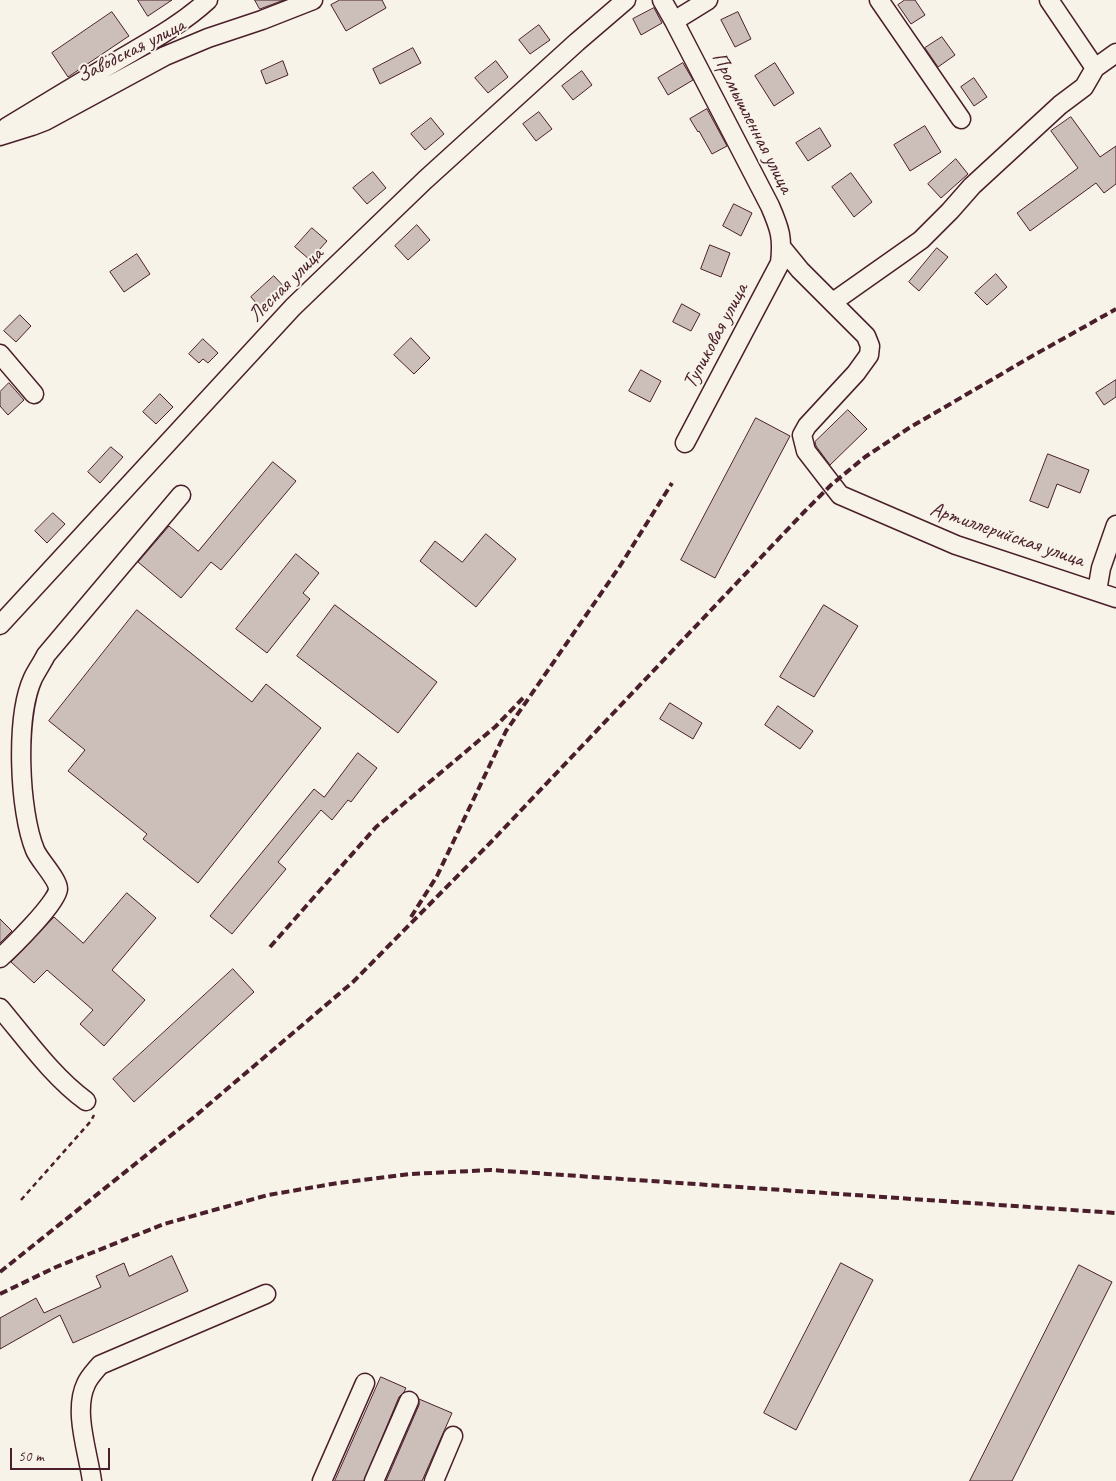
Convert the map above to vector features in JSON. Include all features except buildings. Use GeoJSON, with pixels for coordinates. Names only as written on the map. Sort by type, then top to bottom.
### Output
{"type":"FeatureCollection","features":[{"type":"Feature","properties":{"kind":"lane"},"geometry":{"type":"LineString","coordinates":[[0,132],[63,92],[154,39],[197,11],[208,0]]}},
{"type":"Feature","properties":{"kind":"lane","name":"Заводская улица"},"geometry":{"type":"LineString","coordinates":[[0,136],[45,121],[174,52],[313,0]]}},
{"type":"Feature","properties":{"kind":"lane","name":"Лесная улица"},"geometry":{"type":"LineString","coordinates":[[0,624],[293,307],[425,180],[626,0]]}},
{"type":"Feature","properties":{"kind":"lane","name":"Промышленная улица"},"geometry":{"type":"LineString","coordinates":[[662,0],[770,206],[780,230],[782,248]]}},
{"type":"Feature","properties":{"kind":"lane"},"geometry":{"type":"LineString","coordinates":[[674,21],[708,0]]}},
{"type":"Feature","properties":{"kind":"lane"},"geometry":{"type":"LineString","coordinates":[[879,0],[961,119]]}},
{"type":"Feature","properties":{"kind":"lane"},"geometry":{"type":"LineString","coordinates":[[1049,0],[1096,68]]}},
{"type":"Feature","properties":{"kind":"lane"},"geometry":{"type":"LineString","coordinates":[[782,248],[800,270],[833,302],[921,240],[950,212],[972,186],[1060,105],[1084,87],[1096,68],[1116,53]]}},
{"type":"Feature","properties":{"kind":"lane","name":"Тупиковая улица"},"geometry":{"type":"LineString","coordinates":[[685,443],[780,263],[782,248]]}},
{"type":"Feature","properties":{"kind":"lane","name":"Артиллерийская улица"},"geometry":{"type":"LineString","coordinates":[[833,302],[866,336],[870,346],[869,355],[856,373],[807,426],[802,435],[806,451],[840,494],[956,545],[1116,598]]}},
{"type":"Feature","properties":{"kind":"lane"},"geometry":{"type":"LineString","coordinates":[[0,354],[34,394]]}},
{"type":"Feature","properties":{"kind":"lane"},"geometry":{"type":"LineString","coordinates":[[0,958],[56,898],[58,889],[54,879],[35,850],[25,816],[21,746],[23,713],[32,679],[46,655],[181,495]]}},
{"type":"Feature","properties":{"kind":"lane"},"geometry":{"type":"LineString","coordinates":[[1097,591],[1101,568],[1116,525]]}},
{"type":"Feature","properties":{"kind":"lane"},"geometry":{"type":"LineString","coordinates":[[0,1008],[61,1080],[86,1101]]}},
{"type":"Feature","properties":{"kind":"lane"},"geometry":{"type":"LineString","coordinates":[[92,1481],[81,1422],[81,1400],[85,1385],[100,1365],[266,1294]]}},
{"type":"Feature","properties":{"kind":"lane"},"geometry":{"type":"LineString","coordinates":[[322,1481],[365,1382]]}},
{"type":"Feature","properties":{"kind":"lane"},"geometry":{"type":"LineString","coordinates":[[374,1481],[409,1401]]}},
{"type":"Feature","properties":{"kind":"lane"},"geometry":{"type":"LineString","coordinates":[[434,1481],[454,1436]]}},
{"type":"Feature","properties":{"kind":"path"},"geometry":{"type":"LineString","coordinates":[[21,1200],[91,1121],[94,1114],[92,1106],[86,1101]]}},
{"type":"Feature","properties":{"kind":"railway"},"geometry":{"type":"LineString","coordinates":[[0,1272],[194,1117],[353,982],[491,842],[831,485],[865,457],[909,428],[1116,309]]}},
{"type":"Feature","properties":{"kind":"railway"},"geometry":{"type":"LineString","coordinates":[[411,917],[437,876],[506,731],[620,566],[672,483]]}},
{"type":"Feature","properties":{"kind":"railway"},"geometry":{"type":"LineString","coordinates":[[270,947],[376,827],[495,727],[523,698]]}},
{"type":"Feature","properties":{"kind":"railway"},"geometry":{"type":"LineString","coordinates":[[0,1294],[56,1267],[164,1224],[268,1195],[338,1183],[410,1174],[491,1170],[1116,1213]]}}]}
